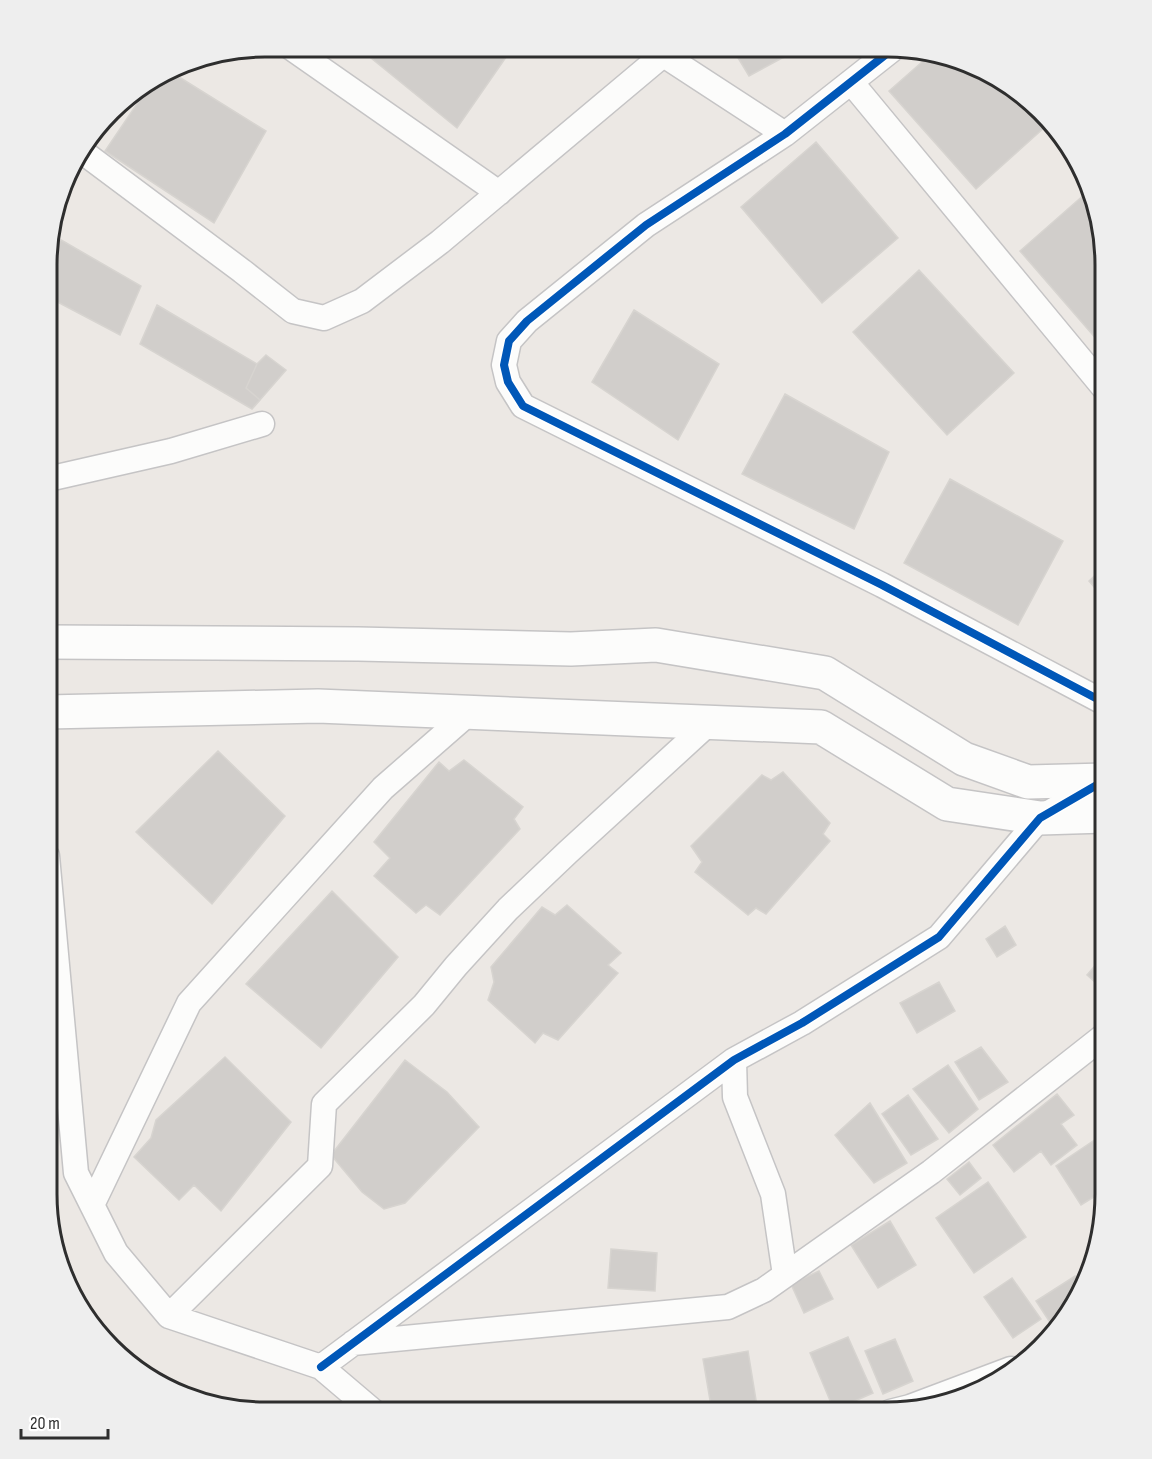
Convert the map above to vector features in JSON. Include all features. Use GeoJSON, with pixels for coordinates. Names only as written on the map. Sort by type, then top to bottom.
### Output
{"type":"FeatureCollection","features":[{"type":"Feature","properties":{"kind":"main road"},"geometry":{"type":"LineString","coordinates":[[57,642],[358,644],[571,649],[656,645],[825,673],[964,759],[1028,782],[1095,780]]}},
{"type":"Feature","properties":{"kind":"main road"},"geometry":{"type":"LineString","coordinates":[[57,712],[318,706],[821,728],[947,804],[1040,818],[1095,816]]}},
{"type":"Feature","properties":{"kind":"street"},"geometry":{"type":"LineString","coordinates":[[306,57],[499,193]]}},
{"type":"Feature","properties":{"kind":"street"},"geometry":{"type":"LineString","coordinates":[[88,156],[293,311],[324,318],[362,301],[440,242],[499,193],[651,57]]}},
{"type":"Feature","properties":{"kind":"street"},"geometry":{"type":"LineString","coordinates":[[667,57],[785,134]]}},
{"type":"Feature","properties":{"kind":"street"},"geometry":{"type":"LineString","coordinates":[[883,57],[785,134],[646,225],[527,321],[509,341],[504,364],[508,382],[523,406],[882,585],[1095,698]]}},
{"type":"Feature","properties":{"kind":"street"},"geometry":{"type":"LineString","coordinates":[[851,82],[1095,376]]}},
{"type":"Feature","properties":{"kind":"street"},"geometry":{"type":"LineString","coordinates":[[57,477],[171,451],[262,424]]}},
{"type":"Feature","properties":{"kind":"street"},"geometry":{"type":"LineString","coordinates":[[92,1205],[189,1003],[382,788],[470,712]]}},
{"type":"Feature","properties":{"kind":"street"},"geometry":{"type":"LineString","coordinates":[[169,1316],[320,1166],[324,1104],[424,1005],[508,909],[709,723]]}},
{"type":"Feature","properties":{"kind":"street"},"geometry":{"type":"LineString","coordinates":[[321,1367],[734,1060],[802,1023],[939,937],[1040,818],[1095,785]]}},
{"type":"Feature","properties":{"kind":"street"},"geometry":{"type":"LineString","coordinates":[[57,965],[76,1173],[116,1253],[169,1316],[321,1367],[362,1402]]}},
{"type":"Feature","properties":{"kind":"street"},"geometry":{"type":"LineString","coordinates":[[353,1343],[728,1307],[764,1290],[931,1172],[1095,1043]]}},
{"type":"Feature","properties":{"kind":"street"},"geometry":{"type":"LineString","coordinates":[[734,1060],[735,1097],[773,1194],[785,1275]]}},
{"type":"Feature","properties":{"kind":"building"},"geometry":{"type":"Polygon","coordinates":[[[370,57],[506,57],[457,128],[370,57]]]}},
{"type":"Feature","properties":{"kind":"building"},"geometry":{"type":"Polygon","coordinates":[[[737,57],[785,57],[782,58],[749,76],[737,57]]]}},
{"type":"Feature","properties":{"kind":"building"},"geometry":{"type":"Polygon","coordinates":[[[923,61],[941,64],[967,73],[1003,92],[1043,128],[976,189],[889,91],[923,61]]]}},
{"type":"Feature","properties":{"kind":"building"},"geometry":{"type":"Polygon","coordinates":[[[178,76],[266,131],[214,223],[105,151],[140,99],[178,76]]]}},
{"type":"Feature","properties":{"kind":"building"},"geometry":{"type":"Polygon","coordinates":[[[816,142],[898,238],[822,303],[741,207],[816,142]]]}},
{"type":"Feature","properties":{"kind":"building"},"geometry":{"type":"Polygon","coordinates":[[[1083,196],[1093,238],[1095,337],[1020,251],[1083,196]]]}},
{"type":"Feature","properties":{"kind":"building"},"geometry":{"type":"Polygon","coordinates":[[[59,239],[141,286],[120,335],[57,302],[59,239]]]}},
{"type":"Feature","properties":{"kind":"building"},"geometry":{"type":"Polygon","coordinates":[[[919,270],[1014,373],[947,435],[853,332],[919,270]]]}},
{"type":"Feature","properties":{"kind":"building"},"geometry":{"type":"Polygon","coordinates":[[[157,305],[257,364],[246,388],[260,400],[252,409],[140,344],[157,305]]]}},
{"type":"Feature","properties":{"kind":"building"},"geometry":{"type":"Polygon","coordinates":[[[634,310],[719,364],[678,440],[592,382],[634,310]]]}},
{"type":"Feature","properties":{"kind":"building"},"geometry":{"type":"Polygon","coordinates":[[[266,355],[286,370],[260,400],[246,388],[257,364],[266,355]]]}},
{"type":"Feature","properties":{"kind":"building"},"geometry":{"type":"Polygon","coordinates":[[[785,394],[889,452],[854,529],[742,474],[785,394]]]}},
{"type":"Feature","properties":{"kind":"building"},"geometry":{"type":"Polygon","coordinates":[[[950,479],[1063,541],[1018,625],[904,563],[950,479]]]}},
{"type":"Feature","properties":{"kind":"building"},"geometry":{"type":"Polygon","coordinates":[[[1095,575],[1095,588],[1089,581],[1095,575]]]}},
{"type":"Feature","properties":{"kind":"building"},"geometry":{"type":"Polygon","coordinates":[[[218,751],[285,816],[212,904],[136,832],[218,751]]]}},
{"type":"Feature","properties":{"kind":"building"},"geometry":{"type":"Polygon","coordinates":[[[464,760],[523,807],[514,819],[520,829],[440,915],[426,905],[416,913],[374,876],[390,858],[374,842],[439,762],[449,771],[464,760]]]}},
{"type":"Feature","properties":{"kind":"building"},"geometry":{"type":"Polygon","coordinates":[[[783,772],[830,823],[823,834],[830,841],[766,914],[756,908],[748,915],[695,872],[702,862],[691,846],[762,775],[771,780],[783,772]]]}},
{"type":"Feature","properties":{"kind":"building"},"geometry":{"type":"Polygon","coordinates":[[[332,891],[398,957],[321,1048],[246,984],[332,891]]]}},
{"type":"Feature","properties":{"kind":"building"},"geometry":{"type":"Polygon","coordinates":[[[567,905],[621,953],[608,965],[618,973],[558,1040],[543,1033],[535,1043],[488,1000],[494,982],[491,967],[542,907],[555,915],[567,905]]]}},
{"type":"Feature","properties":{"kind":"building"},"geometry":{"type":"Polygon","coordinates":[[[1005,926],[1016,945],[997,957],[986,939],[1005,926]]]}},
{"type":"Feature","properties":{"kind":"building"},"geometry":{"type":"Polygon","coordinates":[[[1095,966],[1095,982],[1087,975],[1095,966]]]}},
{"type":"Feature","properties":{"kind":"building"},"geometry":{"type":"Polygon","coordinates":[[[939,982],[955,1011],[917,1033],[900,1003],[939,982]]]}},
{"type":"Feature","properties":{"kind":"building"},"geometry":{"type":"Polygon","coordinates":[[[981,1047],[1008,1082],[979,1100],[955,1062],[981,1047]]]}},
{"type":"Feature","properties":{"kind":"building"},"geometry":{"type":"Polygon","coordinates":[[[225,1057],[291,1122],[221,1211],[194,1185],[179,1200],[134,1157],[151,1138],[156,1120],[225,1057]]]}},
{"type":"Feature","properties":{"kind":"building"},"geometry":{"type":"Polygon","coordinates":[[[405,1060],[447,1092],[479,1127],[405,1203],[384,1209],[362,1192],[331,1155],[405,1060]]]}},
{"type":"Feature","properties":{"kind":"building"},"geometry":{"type":"Polygon","coordinates":[[[948,1065],[978,1109],[949,1133],[913,1089],[948,1065]]]}},
{"type":"Feature","properties":{"kind":"building"},"geometry":{"type":"Polygon","coordinates":[[[1057,1094],[1074,1115],[1061,1124],[1077,1145],[1051,1165],[1041,1151],[1014,1172],[993,1145],[1057,1094]]]}},
{"type":"Feature","properties":{"kind":"building"},"geometry":{"type":"Polygon","coordinates":[[[908,1095],[938,1139],[911,1155],[882,1114],[908,1095]]]}},
{"type":"Feature","properties":{"kind":"building"},"geometry":{"type":"Polygon","coordinates":[[[870,1103],[907,1163],[874,1183],[835,1135],[870,1103]]]}},
{"type":"Feature","properties":{"kind":"building"},"geometry":{"type":"Polygon","coordinates":[[[1095,1140],[1095,1196],[1081,1205],[1056,1166],[1095,1140]]]}},
{"type":"Feature","properties":{"kind":"building"},"geometry":{"type":"Polygon","coordinates":[[[969,1162],[981,1178],[960,1195],[947,1179],[969,1162]]]}},
{"type":"Feature","properties":{"kind":"building"},"geometry":{"type":"Polygon","coordinates":[[[988,1182],[1026,1237],[974,1273],[936,1218],[988,1182]]]}},
{"type":"Feature","properties":{"kind":"building"},"geometry":{"type":"Polygon","coordinates":[[[890,1221],[916,1265],[878,1288],[851,1245],[890,1221]]]}},
{"type":"Feature","properties":{"kind":"building"},"geometry":{"type":"Polygon","coordinates":[[[611,1249],[657,1253],[655,1291],[608,1288],[611,1249]]]}},
{"type":"Feature","properties":{"kind":"building"},"geometry":{"type":"Polygon","coordinates":[[[819,1271],[833,1299],[804,1313],[791,1284],[819,1271]]]}},
{"type":"Feature","properties":{"kind":"building"},"geometry":{"type":"Polygon","coordinates":[[[1075,1276],[1077,1279],[1050,1323],[1036,1301],[1075,1276]]]}},
{"type":"Feature","properties":{"kind":"building"},"geometry":{"type":"Polygon","coordinates":[[[1012,1278],[1041,1319],[1013,1338],[984,1297],[1012,1278]]]}},
{"type":"Feature","properties":{"kind":"building"},"geometry":{"type":"Polygon","coordinates":[[[848,1337],[873,1393],[852,1402],[831,1402],[810,1353],[848,1337]]]}},
{"type":"Feature","properties":{"kind":"building"},"geometry":{"type":"Polygon","coordinates":[[[895,1339],[913,1381],[883,1394],[865,1351],[895,1339]]]}},
{"type":"Feature","properties":{"kind":"building"},"geometry":{"type":"Polygon","coordinates":[[[748,1351],[756,1402],[710,1402],[703,1359],[748,1351]]]}},
{"type":"Feature","properties":{"kind":"cycle path"},"geometry":{"type":"LineString","coordinates":[[883,57],[785,134],[646,225],[527,321],[509,341],[504,365],[508,382],[523,406],[882,585],[1095,698]]}},
{"type":"Feature","properties":{"kind":"cycle path"},"geometry":{"type":"LineString","coordinates":[[321,1367],[734,1060],[802,1023],[939,937],[1040,818],[1095,786]]}}]}
